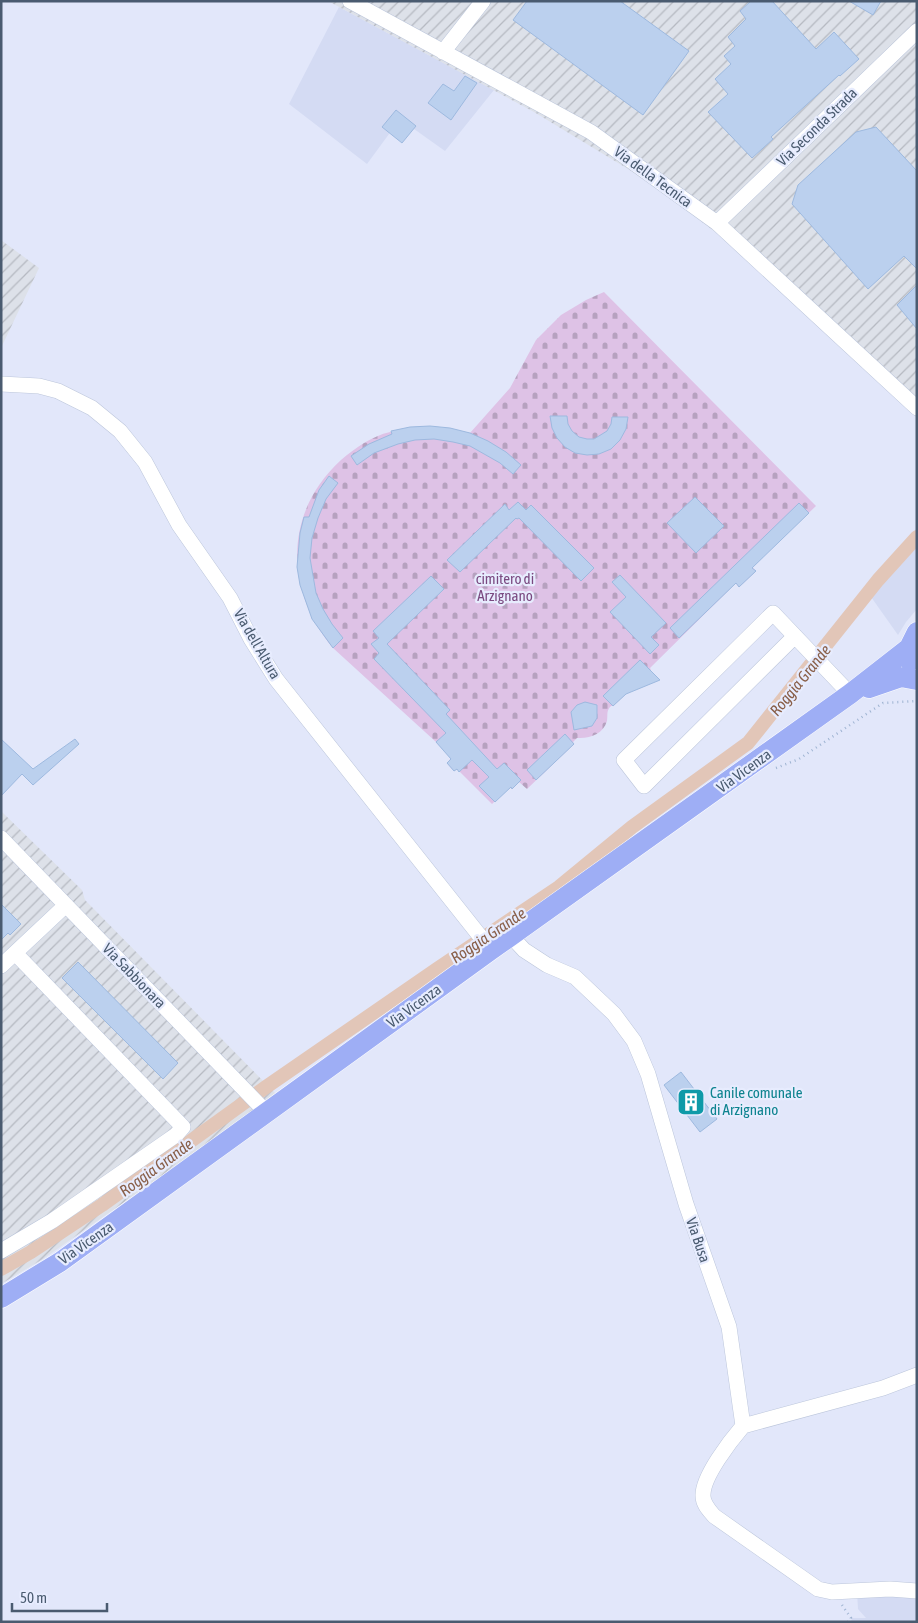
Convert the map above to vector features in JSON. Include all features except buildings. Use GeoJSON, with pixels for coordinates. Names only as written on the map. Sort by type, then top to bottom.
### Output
{"type":"FeatureCollection","features":[{"type":"Feature","properties":{"kind":"main road","name":"Via Vicenza"},"geometry":{"type":"LineString","coordinates":[[913,640],[911,666],[917,678]]}},
{"type":"Feature","properties":{"kind":"main road","name":"Via Vicenza"},"geometry":{"type":"LineString","coordinates":[[1,1298],[60,1262],[491,950],[850,694],[913,640]]}},
{"type":"Feature","properties":{"kind":"main road","name":"Via Vicenza"},"geometry":{"type":"LineString","coordinates":[[850,694],[901,677],[917,678]]}},
{"type":"Feature","properties":{"kind":"street","name":"Via della Tecnica"},"geometry":{"type":"LineString","coordinates":[[350,1],[591,132],[717,223],[917,408]]}},
{"type":"Feature","properties":{"kind":"street"},"geometry":{"type":"LineString","coordinates":[[443,52],[483,1]]}},
{"type":"Feature","properties":{"kind":"street","name":"Via Seconda Strada"},"geometry":{"type":"LineString","coordinates":[[717,223],[917,31]]}},
{"type":"Feature","properties":{"kind":"street","name":"Via dell'Altura"},"geometry":{"type":"LineString","coordinates":[[1,384],[39,386],[58,391],[92,408],[124,436],[145,462],[180,525],[230,598],[276,679],[491,950]]}},
{"type":"Feature","properties":{"kind":"street"},"geometry":{"type":"LineString","coordinates":[[795,636],[644,786],[624,760],[772,613],[795,636],[850,694]]}},
{"type":"Feature","properties":{"kind":"street","name":"Via Sabbionara"},"geometry":{"type":"LineString","coordinates":[[1,838],[267,1113]]}},
{"type":"Feature","properties":{"kind":"street"},"geometry":{"type":"LineString","coordinates":[[1,966],[66,905]]}},
{"type":"Feature","properties":{"kind":"street","name":"Via Busa"},"geometry":{"type":"LineString","coordinates":[[511,936],[524,950],[547,965],[575,977],[614,1014],[634,1041],[648,1074],[686,1204],[729,1327],[744,1426]]}},
{"type":"Feature","properties":{"kind":"street"},"geometry":{"type":"LineString","coordinates":[[1,1250],[52,1221],[176,1135],[183,1127],[16,953]]}},
{"type":"Feature","properties":{"kind":"street"},"geometry":{"type":"LineString","coordinates":[[917,1375],[883,1388],[744,1426],[730,1442],[707,1480],[703,1496],[706,1507],[714,1516],[818,1589],[832,1592],[890,1589],[917,1592]]}},
{"type":"Feature","properties":{"kind":"path"},"geometry":{"type":"LineString","coordinates":[[776,768],[799,759],[883,703],[917,701]]}},
{"type":"Feature","properties":{"kind":"path"},"geometry":{"type":"LineString","coordinates":[[832,1592],[851,1618],[848,1622]]}},
{"type":"Feature","properties":{"kind":"shaded area"},"geometry":{"type":"Polygon","coordinates":[[[328,1],[917,1],[917,418],[727,241],[651,183],[534,112],[328,1]]]}},
{"type":"Feature","properties":{"kind":"shaded area"},"geometry":{"type":"Polygon","coordinates":[[[339,7],[494,90],[445,151],[400,119],[367,164],[289,104],[339,7]]]}},
{"type":"Feature","properties":{"kind":"shaded area"},"geometry":{"type":"Polygon","coordinates":[[[1,240],[39,268],[1,348],[1,240]]]}},
{"type":"Feature","properties":{"kind":"shaded area"},"geometry":{"type":"Polygon","coordinates":[[[917,528],[917,609],[898,635],[864,587],[917,528]]]}},
{"type":"Feature","properties":{"kind":"shaded area"},"geometry":{"type":"Polygon","coordinates":[[[2,812],[82,890],[85,900],[277,1095],[43,1259],[1,1284],[2,812]]]}},
{"type":"Feature","properties":{"kind":"shaded area"},"geometry":{"type":"Polygon","coordinates":[[[857,1592],[917,1599],[917,1622],[851,1622],[852,1618],[866,1618],[858,1609],[857,1592]]]}},
{"type":"Feature","properties":{"kind":"green space","name":"cimitero di Arzignano"},"geometry":{"type":"Polygon","coordinates":[[[604,292],[816,506],[752,567],[756,571],[739,587],[736,583],[650,668],[651,670],[611,706],[605,726],[599,732],[587,738],[577,738],[573,742],[574,744],[527,789],[519,782],[512,789],[510,787],[492,804],[457,769],[454,771],[447,763],[451,758],[436,742],[333,648],[317,625],[306,602],[299,577],[297,552],[300,527],[309,504],[322,481],[341,460],[370,439],[396,431],[470,433],[510,388],[536,340],[561,315],[604,292]]]}},
{"type":"Feature","properties":{"kind":"waterway","name":"Roggia Grande"},"geometry":{"type":"LineString","coordinates":[[1,1269],[31,1252],[102,1205],[266,1087],[559,887],[632,827],[748,743],[878,580],[917,537]]}},
{"type":"Feature","properties":{"kind":"place","name":"Canile comunale di Arzignano"},"geometry":{"type":"Point","coordinates":[691,1102]}}]}
